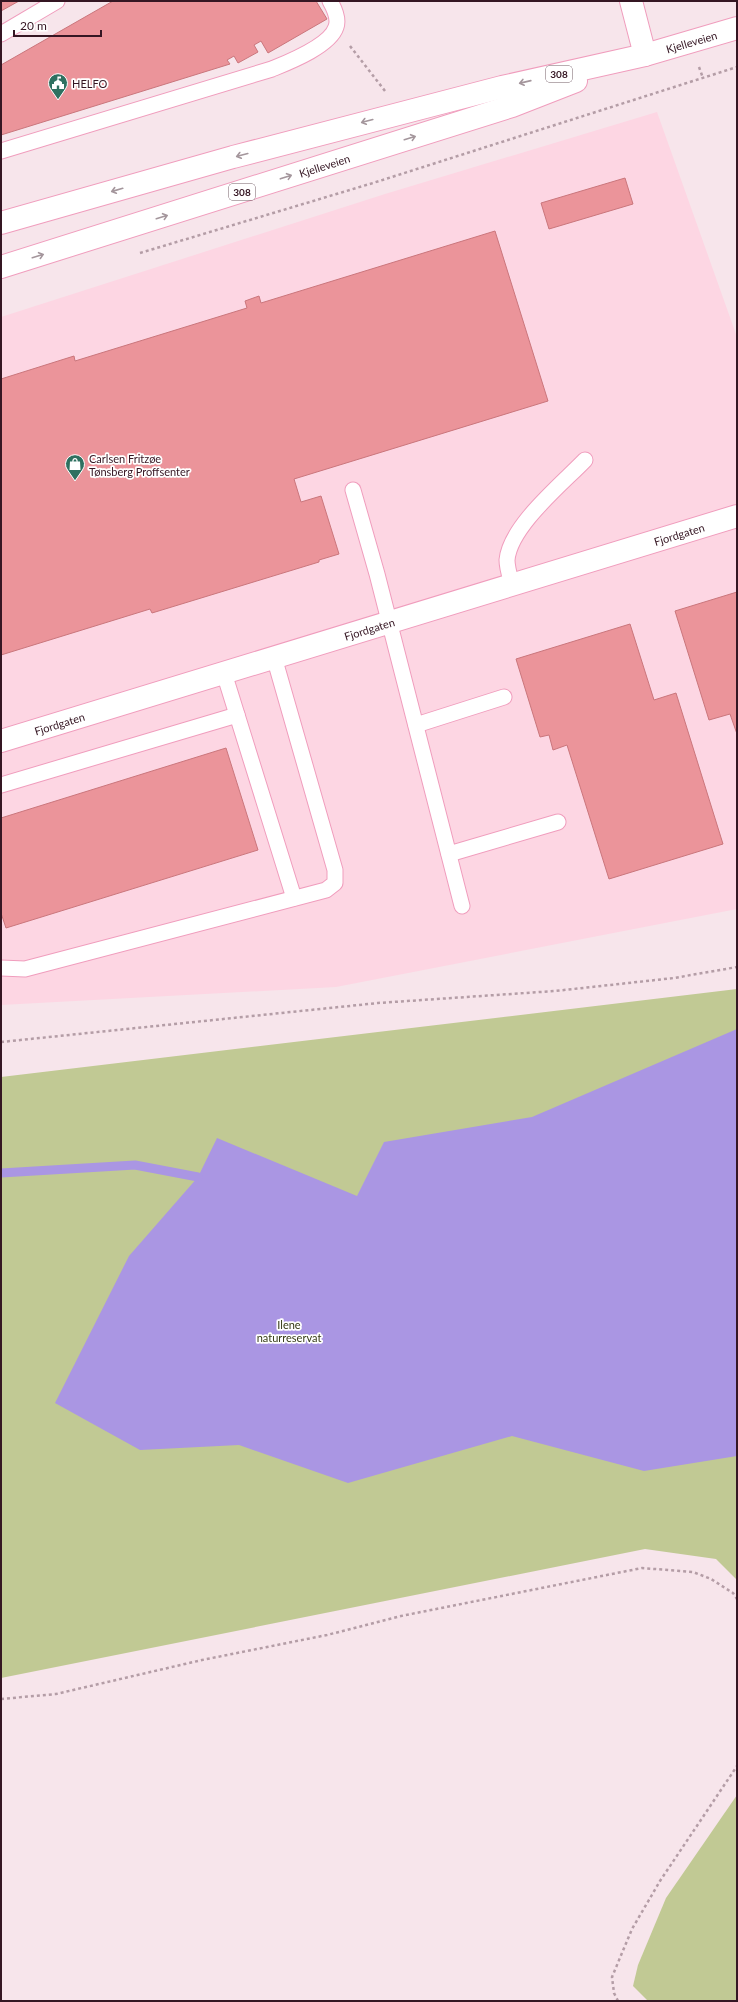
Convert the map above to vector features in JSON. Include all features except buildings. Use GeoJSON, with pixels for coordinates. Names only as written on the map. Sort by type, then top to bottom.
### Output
{"type":"FeatureCollection","features":[{"type":"Feature","properties":{"kind":"main road"},"geometry":{"type":"LineString","coordinates":[[631,1],[645,55]]}},
{"type":"Feature","properties":{"kind":"main road","name":"Kjelleveien"},"geometry":{"type":"LineString","coordinates":[[1,223],[233,157],[502,87],[645,55],[737,28]]}},
{"type":"Feature","properties":{"kind":"main road","name":"Kjelleveien"},"geometry":{"type":"LineString","coordinates":[[1,267],[512,106],[645,55]]}},
{"type":"Feature","properties":{"kind":"main road","name":"Fjordgaten"},"geometry":{"type":"LineString","coordinates":[[1,741],[737,516]]}},
{"type":"Feature","properties":{"kind":"lane"},"geometry":{"type":"LineString","coordinates":[[1,34],[57,1]]}},
{"type":"Feature","properties":{"kind":"lane"},"geometry":{"type":"LineString","coordinates":[[1,151],[272,69],[305,55],[326,40],[336,28],[337,20],[330,1]]}},
{"type":"Feature","properties":{"kind":"lane"},"geometry":{"type":"LineString","coordinates":[[512,584],[507,560],[512,544],[523,523],[585,460]]}},
{"type":"Feature","properties":{"kind":"lane"},"geometry":{"type":"LineString","coordinates":[[353,490],[389,622],[462,906]]}},
{"type":"Feature","properties":{"kind":"lane"},"geometry":{"type":"LineString","coordinates":[[1,968],[25,969],[326,890],[334,883],[335,870],[274,657]]}},
{"type":"Feature","properties":{"kind":"lane"},"geometry":{"type":"LineString","coordinates":[[224,673],[294,898]]}},
{"type":"Feature","properties":{"kind":"lane"},"geometry":{"type":"LineString","coordinates":[[416,726],[504,697]]}},
{"type":"Feature","properties":{"kind":"lane"},"geometry":{"type":"LineString","coordinates":[[1,785],[237,715]]}},
{"type":"Feature","properties":{"kind":"lane"},"geometry":{"type":"LineString","coordinates":[[449,854],[558,822]]}},
{"type":"Feature","properties":{"kind":"path"},"geometry":{"type":"LineString","coordinates":[[336,28],[400,113]]}},
{"type":"Feature","properties":{"kind":"path"},"geometry":{"type":"LineString","coordinates":[[135,254],[373,183],[737,67]]}},
{"type":"Feature","properties":{"kind":"path"},"geometry":{"type":"LineString","coordinates":[[1,1042],[378,1004],[555,991],[674,978],[737,966]]}},
{"type":"Feature","properties":{"kind":"path"},"geometry":{"type":"LineString","coordinates":[[1,1699],[56,1694],[202,1660],[327,1635],[401,1616],[642,1568],[693,1572],[710,1579],[733,1593],[737,1599]]}},
{"type":"Feature","properties":{"kind":"path"},"geometry":{"type":"LineString","coordinates":[[618,2001],[614,1993],[612,1977],[632,1929],[660,1881],[737,1766]]}},
{"type":"Feature","properties":{"kind":"shaded area"},"geometry":{"type":"Polygon","coordinates":[[[657,112],[737,337],[737,909],[336,987],[1,1005],[1,317],[385,194],[657,112]]]}},
{"type":"Feature","properties":{"kind":"shaded area"},"geometry":{"type":"Polygon","coordinates":[[[737,1029],[737,1456],[644,1471],[512,1436],[348,1483],[239,1445],[140,1450],[55,1403],[129,1256],[198,1177],[217,1138],[357,1196],[384,1142],[532,1117],[737,1029]]]}},
{"type":"Feature","properties":{"kind":"green space","name":"Ilene naturreservat"},"geometry":{"type":"Polygon","coordinates":[[[737,989],[737,1580],[716,1559],[645,1549],[1,1678],[1,1077],[737,989]]]}},
{"type":"Feature","properties":{"kind":"green space"},"geometry":{"type":"Polygon","coordinates":[[[737,1795],[737,2001],[648,2001],[633,1986],[638,1965],[666,1898],[737,1795]]]}},
{"type":"Feature","properties":{"kind":"waterway"},"geometry":{"type":"LineString","coordinates":[[1,1173],[135,1165],[198,1177]]}},
{"type":"Feature","properties":{"kind":"place","name":"HELFO"},"geometry":{"type":"Point","coordinates":[58,100]}},
{"type":"Feature","properties":{"kind":"place","name":"Carlsen Fritzøe Tønsberg Proffsenter"},"geometry":{"type":"Point","coordinates":[75,481]}}]}
